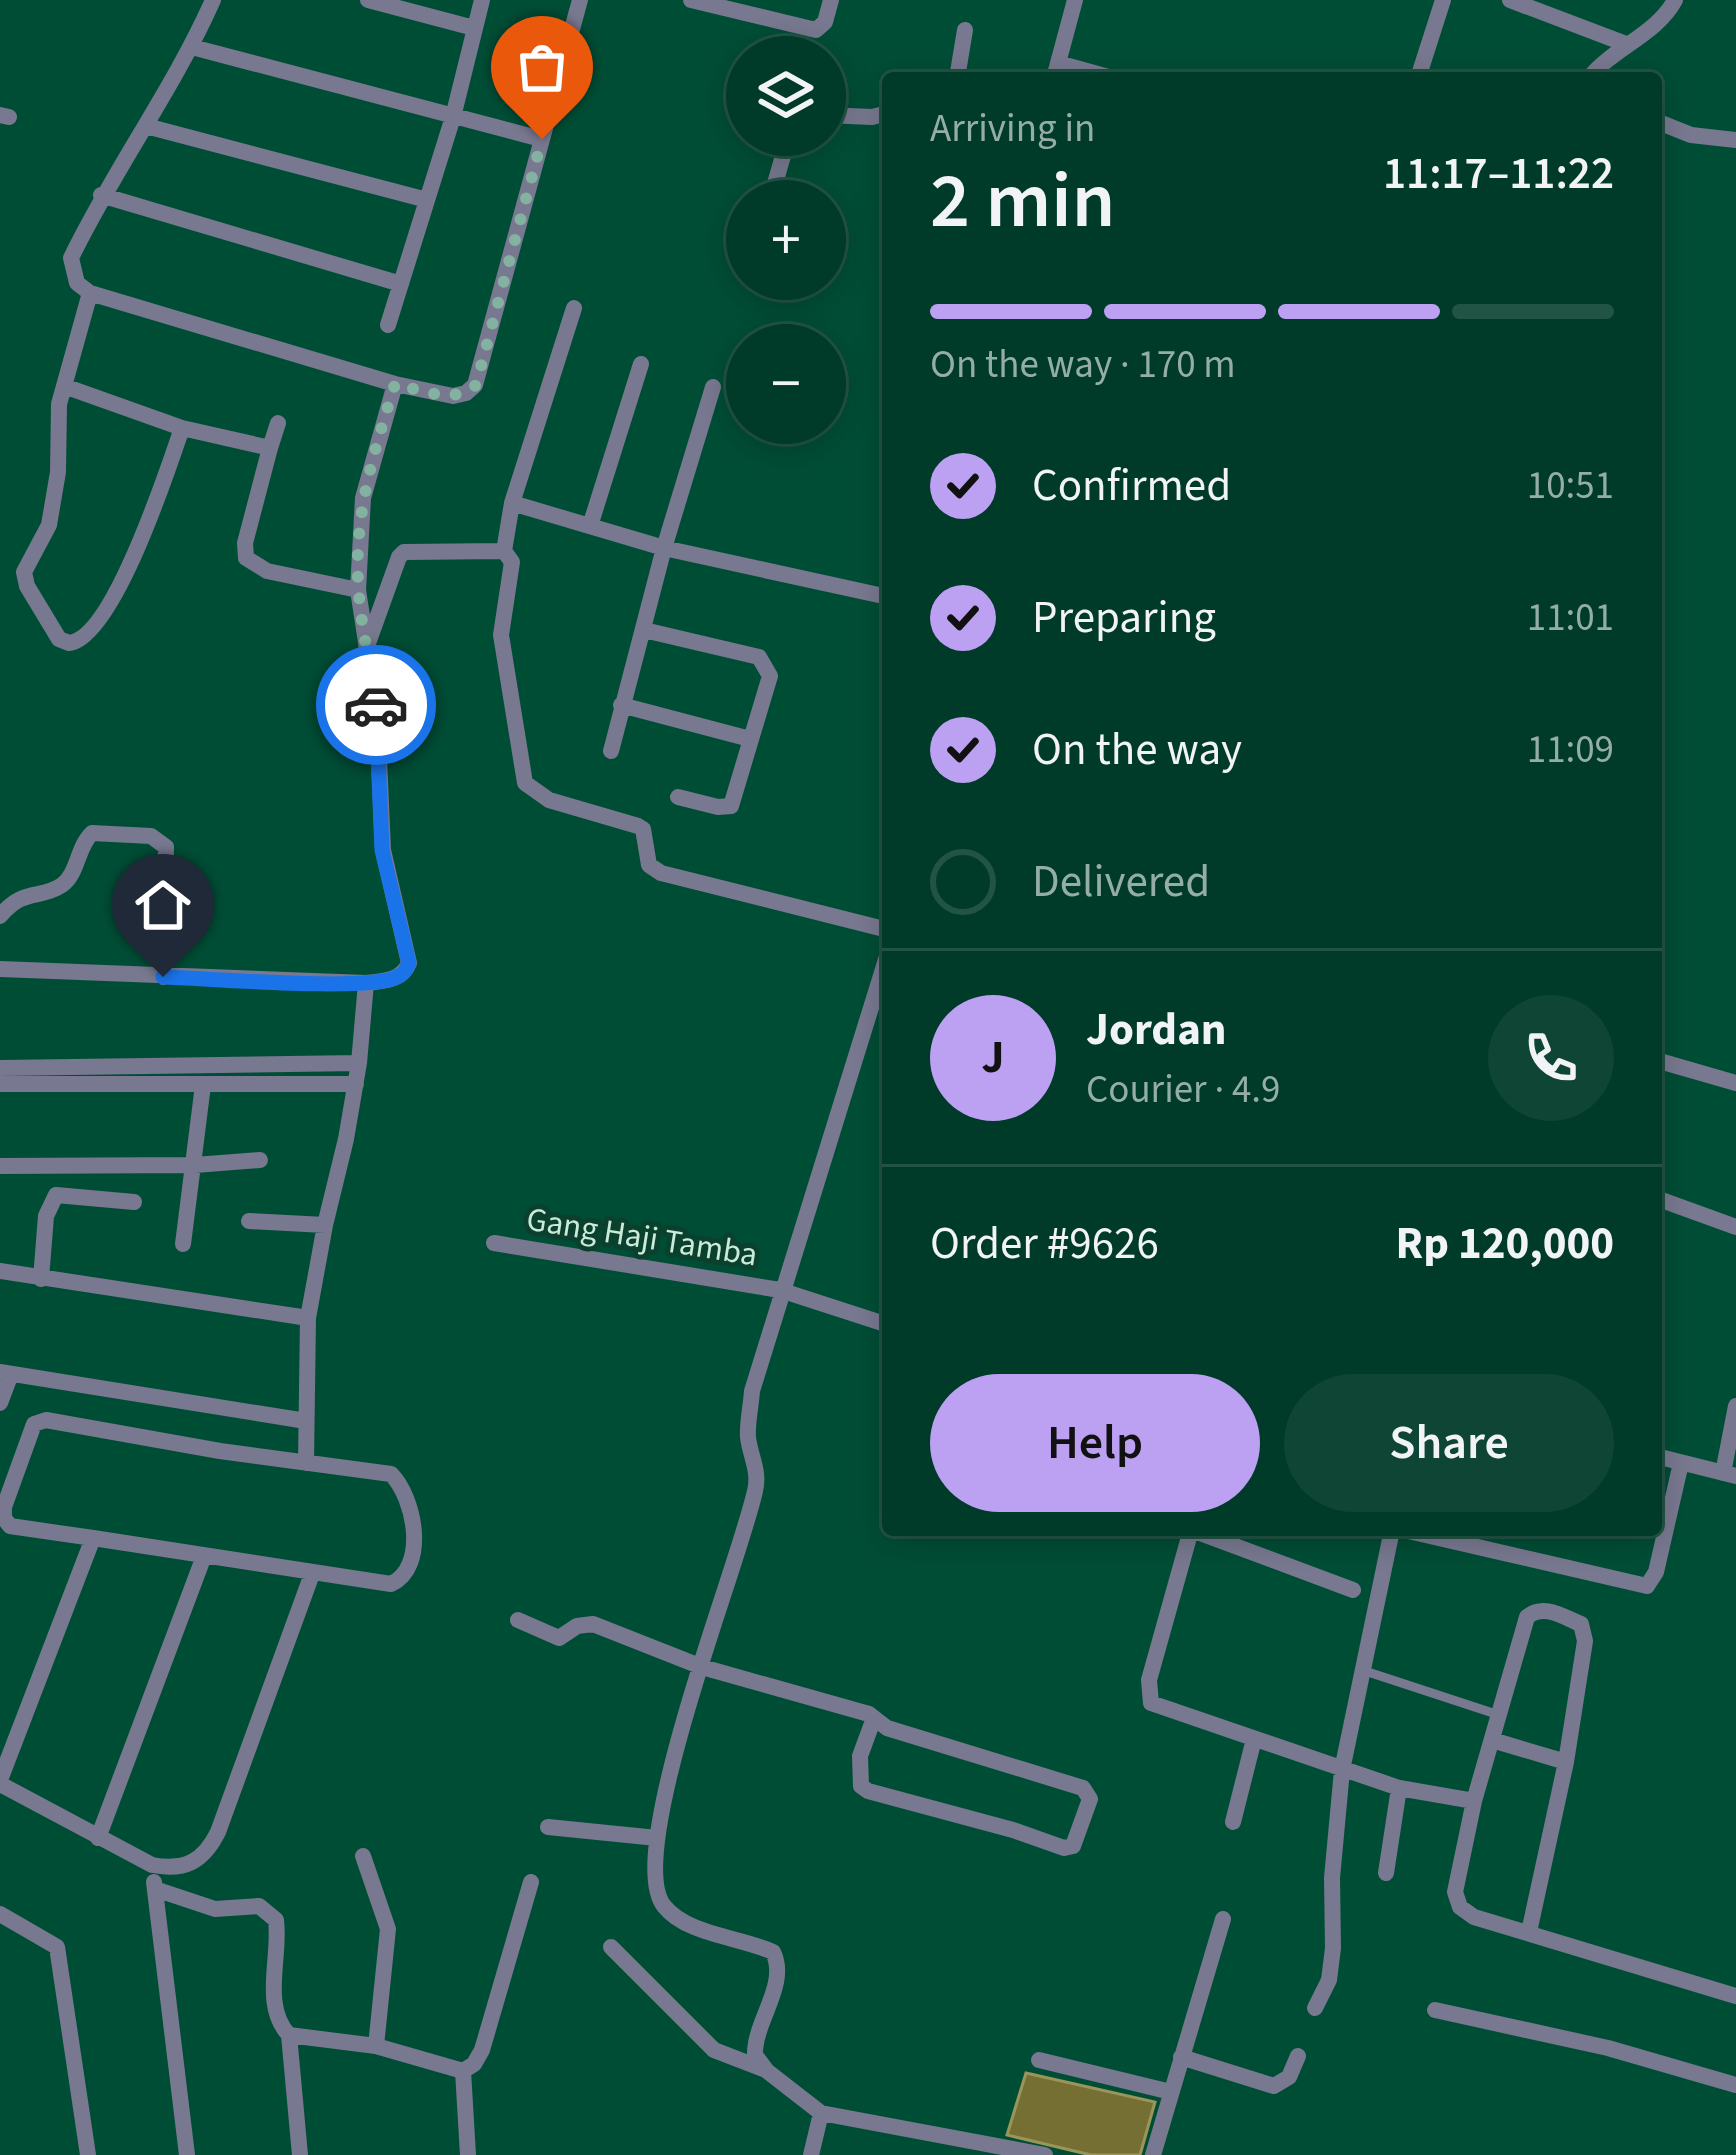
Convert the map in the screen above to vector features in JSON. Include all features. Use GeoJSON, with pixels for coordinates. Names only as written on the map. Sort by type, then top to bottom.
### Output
{"type":"FeatureCollection","features":[{"type":"Feature","properties":{"kind":"street"},"geometry":{"type":"LineString","coordinates":[[213,0],[192,47],[101,195],[71,258],[77,283],[91,293],[453,397],[476,385],[580,0]]}},
{"type":"Feature","properties":{"kind":"street"},"geometry":{"type":"LineString","coordinates":[[368,0],[474,28]]}},
{"type":"Feature","properties":{"kind":"street"},"geometry":{"type":"LineString","coordinates":[[388,325],[453,117],[482,0]]}},
{"type":"Feature","properties":{"kind":"street"},"geometry":{"type":"LineString","coordinates":[[691,0],[816,30],[825,22],[831,0]]}},
{"type":"Feature","properties":{"kind":"street"},"geometry":{"type":"LineString","coordinates":[[1056,71],[1076,0]]}},
{"type":"Feature","properties":{"kind":"street"},"geometry":{"type":"LineString","coordinates":[[1420,72],[1443,0]]}},
{"type":"Feature","properties":{"kind":"street"},"geometry":{"type":"LineString","coordinates":[[1510,0],[1626,44]]}},
{"type":"Feature","properties":{"kind":"street"},"geometry":{"type":"LineString","coordinates":[[1596,72],[1658,22],[1675,0]]}},
{"type":"Feature","properties":{"kind":"street"},"geometry":{"type":"LineString","coordinates":[[958,72],[965,30]]}},
{"type":"Feature","properties":{"kind":"street"},"geometry":{"type":"LineString","coordinates":[[192,47],[542,139]]}},
{"type":"Feature","properties":{"kind":"street"},"geometry":{"type":"LineString","coordinates":[[846,116],[882,114]]}},
{"type":"Feature","properties":{"kind":"street"},"geometry":{"type":"LineString","coordinates":[[1662,123],[1691,135],[1736,140]]}},
{"type":"Feature","properties":{"kind":"street"},"geometry":{"type":"LineString","coordinates":[[146,127],[427,200]]}},
{"type":"Feature","properties":{"kind":"street"},"geometry":{"type":"LineString","coordinates":[[101,195],[401,284]]}},
{"type":"Feature","properties":{"kind":"street"},"geometry":{"type":"LineString","coordinates":[[91,293],[58,404],[58,472],[50,525],[25,572],[27,586],[59,639],[69,644],[85,638],[130,564],[182,428]]}},
{"type":"Feature","properties":{"kind":"street"},"geometry":{"type":"LineString","coordinates":[[574,308],[512,503],[504,551],[512,562],[501,634],[525,783],[549,800],[643,829],[650,865],[661,873],[882,928]]}},
{"type":"Feature","properties":{"kind":"street"},"geometry":{"type":"LineString","coordinates":[[590,526],[640,364]]}},
{"type":"Feature","properties":{"kind":"street"},"geometry":{"type":"LineString","coordinates":[[0,969],[383,980],[409,963],[382,850],[377,714],[358,590],[363,498],[395,384]]}},
{"type":"Feature","properties":{"kind":"street"},"geometry":{"type":"LineString","coordinates":[[64,386],[182,428],[270,448]]}},
{"type":"Feature","properties":{"kind":"street"},"geometry":{"type":"LineString","coordinates":[[611,751],[664,548],[713,387]]}},
{"type":"Feature","properties":{"kind":"street"},"geometry":{"type":"LineString","coordinates":[[278,423],[245,543],[246,558],[267,571],[358,590]]}},
{"type":"Feature","properties":{"kind":"street"},"geometry":{"type":"LineString","coordinates":[[512,503],[664,548],[882,596]]}},
{"type":"Feature","properties":{"kind":"street"},"geometry":{"type":"LineString","coordinates":[[365,651],[404,552],[504,551]]}},
{"type":"Feature","properties":{"kind":"street"},"geometry":{"type":"LineString","coordinates":[[644,630],[759,657],[770,676],[730,807],[678,797]]}},
{"type":"Feature","properties":{"kind":"street"},"geometry":{"type":"LineString","coordinates":[[621,705],[750,739]]}},
{"type":"Feature","properties":{"kind":"street"},"geometry":{"type":"LineString","coordinates":[[0,916],[24,895],[60,888],[82,843],[92,833],[151,836],[166,847],[163,977]]}},
{"type":"Feature","properties":{"kind":"street"},"geometry":{"type":"LineString","coordinates":[[306,1463],[308,1318],[359,1064],[383,980]]}},
{"type":"Feature","properties":{"kind":"street"},"geometry":{"type":"LineString","coordinates":[[882,989],[780,1290],[752,1391],[748,1440],[757,1487],[678,1744],[652,1878],[666,1910],[686,1924],[750,1941],[776,1958],[778,1976],[755,2056],[821,2113],[1045,2155]]}},
{"type":"Feature","properties":{"kind":"street"},"geometry":{"type":"LineString","coordinates":[[0,1068],[359,1064]]}},
{"type":"Feature","properties":{"kind":"street"},"geometry":{"type":"LineString","coordinates":[[1662,1064],[1736,1083]]}},
{"type":"Feature","properties":{"kind":"street"},"geometry":{"type":"LineString","coordinates":[[0,1084],[356,1084]]}},
{"type":"Feature","properties":{"kind":"street"},"geometry":{"type":"LineString","coordinates":[[183,1244],[203,1085]]}},
{"type":"Feature","properties":{"kind":"street"},"geometry":{"type":"LineString","coordinates":[[0,1166],[260,1160]]}},
{"type":"Feature","properties":{"kind":"street"},"geometry":{"type":"LineString","coordinates":[[41,1279],[46,1216],[56,1195],[134,1202]]}},
{"type":"Feature","properties":{"kind":"street"},"geometry":{"type":"LineString","coordinates":[[1662,1200],[1736,1226]]}},
{"type":"Feature","properties":{"kind":"street"},"geometry":{"type":"LineString","coordinates":[[249,1221],[325,1225]]}},
{"type":"Feature","properties":{"kind":"street","name":"Gang Haji Tamba"},"geometry":{"type":"LineString","coordinates":[[494,1243],[780,1290],[882,1323]]}},
{"type":"Feature","properties":{"kind":"street"},"geometry":{"type":"LineString","coordinates":[[0,1271],[308,1318]]}},
{"type":"Feature","properties":{"kind":"street"},"geometry":{"type":"LineString","coordinates":[[0,1403],[6,1373],[306,1421]]}},
{"type":"Feature","properties":{"kind":"street"},"geometry":{"type":"LineString","coordinates":[[1662,1458],[1730,1474],[1736,1406]]}},
{"type":"Feature","properties":{"kind":"street"},"geometry":{"type":"LineString","coordinates":[[46,1420],[306,1463],[391,1474],[401,1488],[415,1534],[410,1563],[397,1583],[10,1526],[4,1518],[34,1424],[46,1420]]}},
{"type":"Feature","properties":{"kind":"street"},"geometry":{"type":"LineString","coordinates":[[1431,1536],[1647,1586],[1656,1572],[1681,1463]]}},
{"type":"Feature","properties":{"kind":"street"},"geometry":{"type":"LineString","coordinates":[[1190,1536],[1149,1680],[1150,1703],[1399,1788],[1474,1801]]}},
{"type":"Feature","properties":{"kind":"street"},"geometry":{"type":"LineString","coordinates":[[1208,1536],[1354,1590]]}},
{"type":"Feature","properties":{"kind":"street"},"geometry":{"type":"LineString","coordinates":[[1315,2008],[1329,1980],[1333,1948],[1332,1878],[1342,1770],[1391,1536]]}},
{"type":"Feature","properties":{"kind":"street"},"geometry":{"type":"LineString","coordinates":[[93,1538],[0,1782],[98,1838],[152,1865],[172,1869],[194,1863],[212,1845],[312,1574]]}},
{"type":"Feature","properties":{"kind":"street"},"geometry":{"type":"LineString","coordinates":[[98,1838],[204,1556]]}},
{"type":"Feature","properties":{"kind":"street"},"geometry":{"type":"LineString","coordinates":[[1529,1932],[1567,1762],[1585,1641],[1581,1624],[1550,1611],[1534,1611],[1527,1617],[1474,1801],[1457,1900],[1467,1914],[1736,1996]]}},
{"type":"Feature","properties":{"kind":"street"},"geometry":{"type":"LineString","coordinates":[[518,1620],[553,1638],[593,1624],[702,1667],[874,1718],[887,1728],[990,1756],[1089,1792],[1073,1846],[1064,1848],[868,1791],[857,1773],[874,1718]]}},
{"type":"Feature","properties":{"kind":"street"},"geometry":{"type":"LineString","coordinates":[[1233,1822],[1254,1739]]}},
{"type":"Feature","properties":{"kind":"street"},"geometry":{"type":"LineString","coordinates":[[1492,1739],[1567,1762]]}},
{"type":"Feature","properties":{"kind":"street"},"geometry":{"type":"LineString","coordinates":[[1386,1874],[1399,1788]]}},
{"type":"Feature","properties":{"kind":"street"},"geometry":{"type":"LineString","coordinates":[[548,1827],[657,1838]]}},
{"type":"Feature","properties":{"kind":"street"},"geometry":{"type":"LineString","coordinates":[[363,1856],[388,1928],[376,2046]]}},
{"type":"Feature","properties":{"kind":"street"},"geometry":{"type":"LineString","coordinates":[[152,1865],[188,2155]]}},
{"type":"Feature","properties":{"kind":"street"},"geometry":{"type":"LineString","coordinates":[[155,1889],[214,1909],[259,1906],[271,1912],[278,1937],[276,2008],[281,2027],[290,2036],[376,2046],[463,2071],[482,2050],[531,1882]]}},
{"type":"Feature","properties":{"kind":"street"},"geometry":{"type":"LineString","coordinates":[[0,1913],[57,1947],[88,2155]]}},
{"type":"Feature","properties":{"kind":"street"},"geometry":{"type":"LineString","coordinates":[[1153,2155],[1223,1919]]}},
{"type":"Feature","properties":{"kind":"street"},"geometry":{"type":"LineString","coordinates":[[611,1947],[714,2050],[767,2071]]}},
{"type":"Feature","properties":{"kind":"street"},"geometry":{"type":"LineString","coordinates":[[1435,2009],[1608,2048],[1736,2085]]}},
{"type":"Feature","properties":{"kind":"street"},"geometry":{"type":"LineString","coordinates":[[290,2036],[300,2155]]}},
{"type":"Feature","properties":{"kind":"street"},"geometry":{"type":"LineString","coordinates":[[1181,2057],[1274,2086],[1289,2078],[1298,2056]]}},
{"type":"Feature","properties":{"kind":"street"},"geometry":{"type":"LineString","coordinates":[[1039,2060],[1171,2092]]}},
{"type":"Feature","properties":{"kind":"street"},"geometry":{"type":"LineString","coordinates":[[463,2071],[468,2155]]}},
{"type":"Feature","properties":{"kind":"street"},"geometry":{"type":"LineString","coordinates":[[811,2155],[821,2113]]}},
{"type":"Feature","properties":{"kind":"lane"},"geometry":{"type":"LineString","coordinates":[[1365,1671],[1499,1714]]}},
{"type":"Feature","properties":{"kind":"building"},"geometry":{"type":"Polygon","coordinates":[[[1026,2073],[1155,2102],[1140,2155],[1091,2155],[1007,2135],[1026,2073]]]}},
{"type":"Feature","properties":{"kind":"way so far"},"geometry":{"type":"LineString","coordinates":[[376,705],[358,590],[358,522],[373,455],[395,384],[453,397],[476,385],[542,139]]}},
{"type":"Feature","properties":{"kind":"route"},"geometry":{"type":"LineString","coordinates":[[163,977],[366,983],[400,976],[407,969],[382,850],[376,705]]}}]}
